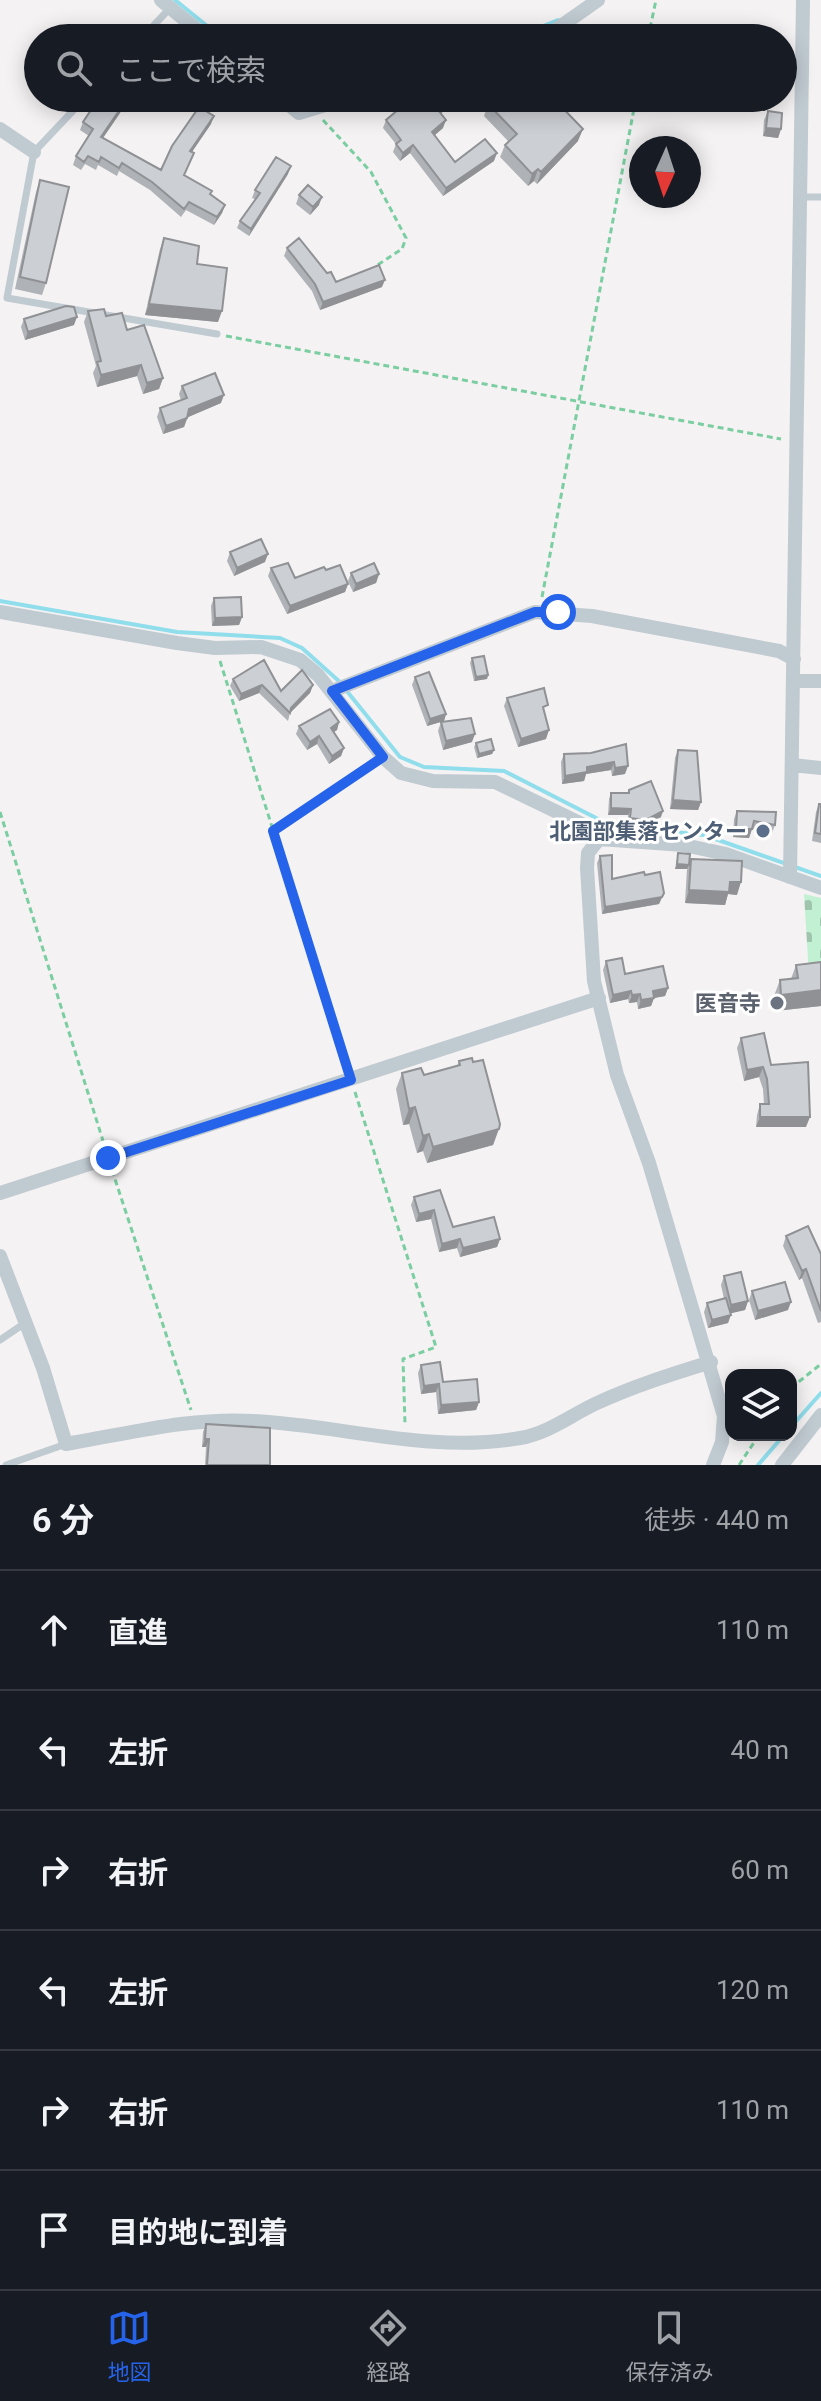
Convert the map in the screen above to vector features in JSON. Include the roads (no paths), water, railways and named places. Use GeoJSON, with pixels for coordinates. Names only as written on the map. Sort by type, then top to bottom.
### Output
{"type":"FeatureCollection","features":[{"type":"Feature","properties":{"kind":"street"},"geometry":{"type":"LineString","coordinates":[[564,24],[598,0]]}},
{"type":"Feature","properties":{"kind":"street"},"geometry":{"type":"LineString","coordinates":[[790,877],[803,0]]}},
{"type":"Feature","properties":{"kind":"street"},"geometry":{"type":"LineString","coordinates":[[166,4],[190,24]]}},
{"type":"Feature","properties":{"kind":"street"},"geometry":{"type":"LineString","coordinates":[[0,129],[34,152]]}},
{"type":"Feature","properties":{"kind":"street"},"geometry":{"type":"LineString","coordinates":[[0,612],[215,648],[261,647],[300,660],[332,691],[383,757],[401,773],[420,779],[480,781],[511,788],[582,824],[599,839],[684,845],[726,854],[821,888]]}},
{"type":"Feature","properties":{"kind":"street"},"geometry":{"type":"LineString","coordinates":[[332,691],[539,612],[592,616],[779,651],[794,659]]}},
{"type":"Feature","properties":{"kind":"street"},"geometry":{"type":"LineString","coordinates":[[793,681],[821,681]]}},
{"type":"Feature","properties":{"kind":"street"},"geometry":{"type":"LineString","coordinates":[[792,765],[821,768]]}},
{"type":"Feature","properties":{"kind":"street"},"geometry":{"type":"LineString","coordinates":[[599,839],[588,853],[589,946],[617,1075],[649,1163],[711,1362],[724,1416],[722,1442],[713,1465]]}},
{"type":"Feature","properties":{"kind":"street"},"geometry":{"type":"LineString","coordinates":[[0,1193],[599,998]]}},
{"type":"Feature","properties":{"kind":"street"},"geometry":{"type":"LineString","coordinates":[[0,1256],[66,1444],[195,1421],[255,1421],[405,1440],[519,1439],[552,1429],[594,1404],[652,1380],[711,1362]]}},
{"type":"Feature","properties":{"kind":"street"},"geometry":{"type":"LineString","coordinates":[[782,1465],[821,1415]]}},
{"type":"Feature","properties":{"kind":"lane"},"geometry":{"type":"LineString","coordinates":[[152,24],[166,4]]}},
{"type":"Feature","properties":{"kind":"lane"},"geometry":{"type":"LineString","coordinates":[[72,112],[34,152],[7,298],[217,334]]}},
{"type":"Feature","properties":{"kind":"lane"},"geometry":{"type":"LineString","coordinates":[[801,197],[821,197]]}},
{"type":"Feature","properties":{"kind":"lane"},"geometry":{"type":"LineString","coordinates":[[0,1340],[25,1323]]}},
{"type":"Feature","properties":{"kind":"lane"},"geometry":{"type":"LineString","coordinates":[[7,1465],[66,1444]]}},
{"type":"Feature","properties":{"kind":"waterway"},"geometry":{"type":"LineString","coordinates":[[175,0],[205,24]]}},
{"type":"Feature","properties":{"kind":"waterway"},"geometry":{"type":"LineString","coordinates":[[548,24],[558,20]]}},
{"type":"Feature","properties":{"kind":"waterway"},"geometry":{"type":"LineString","coordinates":[[0,601],[177,632],[280,638],[302,648],[341,683]]}},
{"type":"Feature","properties":{"kind":"waterway"},"geometry":{"type":"LineString","coordinates":[[346,690],[400,757],[424,767],[504,771],[602,821],[625,827],[704,835],[821,876]]}},
{"type":"Feature","properties":{"kind":"waterway"},"geometry":{"type":"LineString","coordinates":[[797,1420],[821,1393]]}},
{"type":"Feature","properties":{"kind":"waterway"},"geometry":{"type":"LineString","coordinates":[[758,1465],[779,1441]]}},
{"type":"Feature","properties":{"kind":"place","name":"北園部集落センター"},"geometry":{"type":"Point","coordinates":[763,831]}},
{"type":"Feature","properties":{"kind":"place","name":"医音寺"},"geometry":{"type":"Point","coordinates":[777,1003]}}]}
